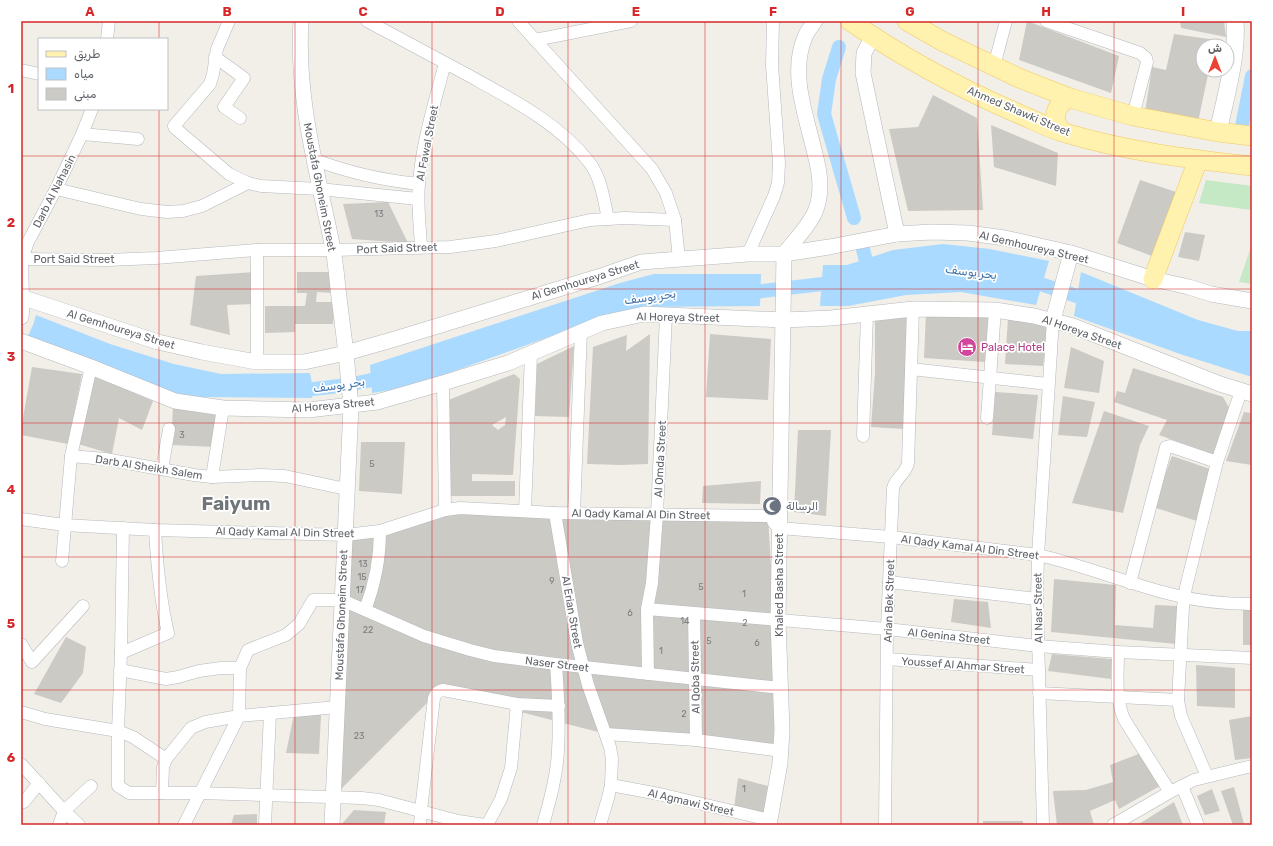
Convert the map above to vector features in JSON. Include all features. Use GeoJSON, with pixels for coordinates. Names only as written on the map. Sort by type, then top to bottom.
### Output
{"type":"FeatureCollection","features":[{"type":"Feature","properties":{"kind":"main road","name":"Ahmed Shawki Street"},"geometry":{"type":"LineString","coordinates":[[850,21],[947,80],[992,102],[1060,131],[1133,149],[1198,160],[1252,166]]}},
{"type":"Feature","properties":{"kind":"main road"},"geometry":{"type":"LineString","coordinates":[[907,21],[942,41],[994,66],[1070,98],[1133,116],[1218,132],[1252,136]]}},
{"type":"Feature","properties":{"kind":"main road"},"geometry":{"type":"LineString","coordinates":[[1218,132],[1234,56],[1235,21]]}},
{"type":"Feature","properties":{"kind":"main road"},"geometry":{"type":"LineString","coordinates":[[1030,118],[1038,116],[1045,109],[1047,99],[1044,88]]}},
{"type":"Feature","properties":{"kind":"main road"},"geometry":{"type":"LineString","coordinates":[[1060,131],[1056,122],[1056,112],[1061,104],[1070,98]]}},
{"type":"Feature","properties":{"kind":"main road"},"geometry":{"type":"LineString","coordinates":[[1153,279],[1198,160]]}},
{"type":"Feature","properties":{"kind":"street"},"geometry":{"type":"LineString","coordinates":[[107,38],[109,21]]}},
{"type":"Feature","properties":{"kind":"street"},"geometry":{"type":"LineString","coordinates":[[229,21],[217,48],[210,84],[174,127],[229,174],[248,183],[261,186],[319,189],[418,199]]}},
{"type":"Feature","properties":{"kind":"street","name":"Moustafa Ghoneim Street"},"geometry":{"type":"LineString","coordinates":[[301,21],[300,58],[303,87],[313,159],[333,250],[351,406],[346,489],[332,825]]}},
{"type":"Feature","properties":{"kind":"street"},"geometry":{"type":"LineString","coordinates":[[367,21],[526,109],[574,145],[590,162],[598,178],[608,219]]}},
{"type":"Feature","properties":{"kind":"street"},"geometry":{"type":"LineString","coordinates":[[518,21],[652,169],[666,193],[675,220],[679,259]]}},
{"type":"Feature","properties":{"kind":"street"},"geometry":{"type":"LineString","coordinates":[[535,40],[631,21]]}},
{"type":"Feature","properties":{"kind":"street"},"geometry":{"type":"LineString","coordinates":[[748,254],[774,196],[778,183],[779,163],[772,65],[772,21]]}},
{"type":"Feature","properties":{"kind":"street"},"geometry":{"type":"LineString","coordinates":[[784,254],[815,212],[819,197],[820,184],[818,167],[799,79],[800,58],[805,37],[815,21]]}},
{"type":"Feature","properties":{"kind":"street"},"geometry":{"type":"LineString","coordinates":[[994,66],[1006,21]]}},
{"type":"Feature","properties":{"kind":"street"},"geometry":{"type":"LineString","coordinates":[[1046,21],[1140,53],[1146,58],[1147,62],[1133,116]]}},
{"type":"Feature","properties":{"kind":"street"},"geometry":{"type":"LineString","coordinates":[[873,36],[864,53],[863,73],[897,234]]}},
{"type":"Feature","properties":{"kind":"street"},"geometry":{"type":"LineString","coordinates":[[215,58],[244,78],[224,107],[240,118]]}},
{"type":"Feature","properties":{"kind":"street","name":"Al Fawal Street"},"geometry":{"type":"LineString","coordinates":[[421,247],[418,199],[419,184],[424,146],[445,63]]}},
{"type":"Feature","properties":{"kind":"street"},"geometry":{"type":"LineString","coordinates":[[21,70],[38,74]]}},
{"type":"Feature","properties":{"kind":"street","name":"Darb Al Nahasin"},"geometry":{"type":"LineString","coordinates":[[22,298],[22,259],[28,242],[56,189],[92,110]]}},
{"type":"Feature","properties":{"kind":"street"},"geometry":{"type":"LineString","coordinates":[[82,134],[138,138]]}},
{"type":"Feature","properties":{"kind":"street"},"geometry":{"type":"LineString","coordinates":[[313,159],[338,169],[365,176],[419,184]]}},
{"type":"Feature","properties":{"kind":"street"},"geometry":{"type":"LineString","coordinates":[[56,189],[141,209],[167,212],[183,211],[202,206],[248,183]]}},
{"type":"Feature","properties":{"kind":"street","name":"Port Said Street"},"geometry":{"type":"LineString","coordinates":[[22,259],[107,260],[156,258],[257,250],[333,250],[473,245],[572,224],[608,219],[675,220]]}},
{"type":"Feature","properties":{"kind":"street","name":"Al Gemhoureya Street"},"geometry":{"type":"LineString","coordinates":[[22,298],[158,342],[202,352],[257,362],[304,362],[346,353],[601,276],[641,262],[748,254],[784,254],[897,234],[932,232],[968,233],[1005,238],[1071,253],[1153,279],[1189,287],[1211,294],[1252,301]]}},
{"type":"Feature","properties":{"kind":"street"},"geometry":{"type":"LineString","coordinates":[[257,250],[257,362]]}},
{"type":"Feature","properties":{"kind":"street"},"geometry":{"type":"LineString","coordinates":[[1053,320],[1071,253]]}},
{"type":"Feature","properties":{"kind":"street","name":"Khaled Basha Street"},"geometry":{"type":"LineString","coordinates":[[769,823],[782,751],[778,620],[784,254]]}},
{"type":"Feature","properties":{"kind":"street"},"geometry":{"type":"LineString","coordinates":[[21,317],[22,298]]}},
{"type":"Feature","properties":{"kind":"street","name":"Al Horeya Street"},"geometry":{"type":"LineString","coordinates":[[21,341],[175,401],[223,408],[308,410],[377,402],[477,373],[531,354],[602,323],[644,314],[784,320],[831,318],[913,309],[995,310],[1015,312],[1073,326],[1220,384],[1247,392]]}},
{"type":"Feature","properties":{"kind":"street","name":"Arian Bek Street"},"geometry":{"type":"LineString","coordinates":[[885,825],[887,630],[893,488],[896,480],[906,470],[908,463],[913,309]]}},
{"type":"Feature","properties":{"kind":"street"},"geometry":{"type":"LineString","coordinates":[[987,418],[995,310]]}},
{"type":"Feature","properties":{"kind":"street"},"geometry":{"type":"LineString","coordinates":[[864,436],[867,314]]}},
{"type":"Feature","properties":{"kind":"street","name":"Al Omda Street"},"geometry":{"type":"LineString","coordinates":[[648,674],[647,609],[652,583],[657,514],[666,315]]}},
{"type":"Feature","properties":{"kind":"street","name":"Al Nasr Street"},"geometry":{"type":"LineString","coordinates":[[1043,825],[1037,599],[1038,555],[1053,320]]}},
{"type":"Feature","properties":{"kind":"street"},"geometry":{"type":"LineString","coordinates":[[574,513],[581,331]]}},
{"type":"Feature","properties":{"kind":"street"},"geometry":{"type":"LineString","coordinates":[[525,511],[531,354]]}},
{"type":"Feature","properties":{"kind":"street"},"geometry":{"type":"LineString","coordinates":[[62,561],[71,456],[90,367]]}},
{"type":"Feature","properties":{"kind":"street"},"geometry":{"type":"LineString","coordinates":[[911,369],[1048,384]]}},
{"type":"Feature","properties":{"kind":"street"},"geometry":{"type":"LineString","coordinates":[[443,383],[445,510]]}},
{"type":"Feature","properties":{"kind":"street"},"geometry":{"type":"LineString","coordinates":[[1207,776],[1182,716],[1178,700],[1184,598],[1217,462],[1247,392]]}},
{"type":"Feature","properties":{"kind":"street"},"geometry":{"type":"LineString","coordinates":[[212,477],[223,408]]}},
{"type":"Feature","properties":{"kind":"street"},"geometry":{"type":"LineString","coordinates":[[162,469],[169,428]]}},
{"type":"Feature","properties":{"kind":"street"},"geometry":{"type":"LineString","coordinates":[[1130,583],[1166,447],[1170,446],[1217,462]]}},
{"type":"Feature","properties":{"kind":"street","name":"Darb Al Sheikh Salem"},"geometry":{"type":"LineString","coordinates":[[71,456],[105,459],[212,477],[273,475],[346,489]]}},
{"type":"Feature","properties":{"kind":"street","name":"Al Qady Kamal Al Din Street"},"geometry":{"type":"LineString","coordinates":[[21,519],[64,524],[155,530],[345,535],[380,531],[445,510],[475,508],[556,513],[768,516],[771,517],[779,528],[891,537],[1038,555],[1060,560],[1130,583],[1184,598],[1252,604]]}},
{"type":"Feature","properties":{"kind":"street","name":"Al Erian Street"},"geometry":{"type":"LineString","coordinates":[[556,513],[572,622],[583,667],[606,734],[612,759],[611,785],[600,825]]}},
{"type":"Feature","properties":{"kind":"street"},"geometry":{"type":"LineString","coordinates":[[123,528],[118,786],[129,793],[199,793],[333,797],[379,800],[458,821],[486,825],[501,799],[511,768],[517,704]]}},
{"type":"Feature","properties":{"kind":"street"},"geometry":{"type":"LineString","coordinates":[[121,653],[168,634],[161,605],[155,530]]}},
{"type":"Feature","properties":{"kind":"street"},"geometry":{"type":"LineString","coordinates":[[365,610],[377,571],[380,551],[380,531]]}},
{"type":"Feature","properties":{"kind":"street"},"geometry":{"type":"LineString","coordinates":[[889,582],[1037,599]]}},
{"type":"Feature","properties":{"kind":"street"},"geometry":{"type":"LineString","coordinates":[[184,825],[239,716],[240,668],[248,650],[286,635],[298,624],[313,600],[342,600]]}},
{"type":"Feature","properties":{"kind":"street","name":"Naser Street"},"geometry":{"type":"LineString","coordinates":[[342,600],[424,636],[464,649],[494,656],[781,688]]}},
{"type":"Feature","properties":{"kind":"street"},"geometry":{"type":"LineString","coordinates":[[21,645],[32,662],[83,606]]}},
{"type":"Feature","properties":{"kind":"street","name":"Al Genina Street"},"geometry":{"type":"LineString","coordinates":[[647,609],[887,630],[1038,646],[1118,652],[1252,658]]}},
{"type":"Feature","properties":{"kind":"street","name":"Al Qoba Street"},"geometry":{"type":"LineString","coordinates":[[694,613],[696,740]]}},
{"type":"Feature","properties":{"kind":"street"},"geometry":{"type":"LineString","coordinates":[[1118,652],[1118,697],[1124,719],[1170,792]]}},
{"type":"Feature","properties":{"kind":"street","name":"Youssef Al Ahmar Street"},"geometry":{"type":"LineString","coordinates":[[887,659],[1039,670]]}},
{"type":"Feature","properties":{"kind":"street"},"geometry":{"type":"LineString","coordinates":[[543,825],[556,770],[558,750],[559,706],[556,664]]}},
{"type":"Feature","properties":{"kind":"street"},"geometry":{"type":"LineString","coordinates":[[120,670],[166,679],[221,668],[240,668]]}},
{"type":"Feature","properties":{"kind":"street"},"geometry":{"type":"LineString","coordinates":[[420,825],[435,694],[443,690],[517,704],[559,706]]}},
{"type":"Feature","properties":{"kind":"street"},"geometry":{"type":"LineString","coordinates":[[1039,693],[1178,700]]}},
{"type":"Feature","properties":{"kind":"street"},"geometry":{"type":"LineString","coordinates":[[162,793],[163,767],[166,759],[191,728],[205,722],[239,716],[338,707]]}},
{"type":"Feature","properties":{"kind":"street"},"geometry":{"type":"LineString","coordinates":[[21,712],[44,719],[118,731],[133,737],[166,759]]}},
{"type":"Feature","properties":{"kind":"street"},"geometry":{"type":"LineString","coordinates":[[265,825],[270,713]]}},
{"type":"Feature","properties":{"kind":"street"},"geometry":{"type":"LineString","coordinates":[[606,734],[696,740],[782,751]]}},
{"type":"Feature","properties":{"kind":"street"},"geometry":{"type":"LineString","coordinates":[[21,764],[64,811],[79,825]]}},
{"type":"Feature","properties":{"kind":"street"},"geometry":{"type":"LineString","coordinates":[[1113,825],[1182,786],[1207,776],[1252,766]]}},
{"type":"Feature","properties":{"kind":"street"},"geometry":{"type":"LineString","coordinates":[[24,802],[39,783]]}},
{"type":"Feature","properties":{"kind":"street","name":"Al Agmawi Street"},"geometry":{"type":"LineString","coordinates":[[611,785],[664,795],[769,823]]}},
{"type":"Feature","properties":{"kind":"street"},"geometry":{"type":"LineString","coordinates":[[60,825],[64,811],[91,786]]}},
{"type":"Feature","properties":{"kind":"street"},"geometry":{"type":"LineString","coordinates":[[1182,786],[1198,825]]}},
{"type":"Feature","properties":{"kind":"green space"},"geometry":{"type":"Polygon","coordinates":[[[1206,180],[1252,186],[1252,210],[1199,203],[1206,180]]]}},
{"type":"Feature","properties":{"kind":"green space"},"geometry":{"type":"Polygon","coordinates":[[[1252,244],[1252,284],[1239,282],[1252,244]]]}},
{"type":"Feature","properties":{"kind":"water"},"geometry":{"type":"Polygon","coordinates":[[[943,244],[990,249],[1049,261],[1036,305],[961,292],[906,295],[848,306],[820,306],[823,265],[847,265],[893,250],[943,244]]]}},
{"type":"Feature","properties":{"kind":"water"},"geometry":{"type":"Polygon","coordinates":[[[1081,272],[1198,320],[1238,331],[1252,331],[1252,377],[1180,354],[1074,316],[1081,272]]]}},
{"type":"Feature","properties":{"kind":"water"},"geometry":{"type":"Polygon","coordinates":[[[654,274],[761,274],[760,306],[643,307],[582,325],[410,387],[372,393],[370,365],[620,283],[654,274]]]}},
{"type":"Feature","properties":{"kind":"water"},"geometry":{"type":"Polygon","coordinates":[[[36,315],[110,344],[174,364],[221,374],[310,373],[313,389],[312,398],[200,397],[171,393],[28,336],[36,315]]]}},
{"type":"Feature","properties":{"kind":"building"},"geometry":{"type":"Polygon","coordinates":[[[1027,21],[1119,56],[1111,93],[1019,60],[1027,21]]]}},
{"type":"Feature","properties":{"kind":"building"},"geometry":{"type":"Polygon","coordinates":[[[1180,21],[1224,21],[1226,37],[1181,28],[1180,21]]]}},
{"type":"Feature","properties":{"kind":"building"},"geometry":{"type":"Polygon","coordinates":[[[1174,34],[1202,38],[1195,38],[1195,78],[1207,78],[1198,122],[1145,112],[1152,67],[1166,70],[1174,34]]]}},
{"type":"Feature","properties":{"kind":"building"},"geometry":{"type":"Polygon","coordinates":[[[933,95],[977,118],[983,210],[908,211],[889,129],[918,127],[933,95]]]}},
{"type":"Feature","properties":{"kind":"building"},"geometry":{"type":"Polygon","coordinates":[[[991,125],[1058,153],[1056,186],[994,167],[991,125]]]}},
{"type":"Feature","properties":{"kind":"building"},"geometry":{"type":"Polygon","coordinates":[[[1140,180],[1179,193],[1152,256],[1117,243],[1140,180]]]}},
{"type":"Feature","properties":{"kind":"building"},"geometry":{"type":"Polygon","coordinates":[[[388,202],[408,243],[352,239],[343,204],[388,202]]]}},
{"type":"Feature","properties":{"kind":"building"},"geometry":{"type":"Polygon","coordinates":[[[1185,232],[1205,235],[1199,261],[1178,257],[1185,232]]]}},
{"type":"Feature","properties":{"kind":"building"},"geometry":{"type":"Polygon","coordinates":[[[255,272],[254,304],[227,305],[230,335],[190,325],[196,276],[255,272]]]}},
{"type":"Feature","properties":{"kind":"building"},"geometry":{"type":"Polygon","coordinates":[[[297,272],[333,272],[332,293],[317,292],[316,302],[335,302],[333,324],[295,324],[295,332],[265,333],[265,306],[305,306],[307,293],[297,293],[297,272]]]}},
{"type":"Feature","properties":{"kind":"building"},"geometry":{"type":"Polygon","coordinates":[[[926,313],[989,318],[985,362],[924,358],[926,313]]]}},
{"type":"Feature","properties":{"kind":"building"},"geometry":{"type":"Polygon","coordinates":[[[910,317],[904,429],[871,427],[875,373],[875,318],[910,317]]]}},
{"type":"Feature","properties":{"kind":"building"},"geometry":{"type":"Polygon","coordinates":[[[1008,318],[1048,326],[1043,366],[1005,364],[1008,318]]]}},
{"type":"Feature","properties":{"kind":"building"},"geometry":{"type":"Polygon","coordinates":[[[650,334],[648,464],[587,464],[593,347],[627,335],[626,351],[650,334]]]}},
{"type":"Feature","properties":{"kind":"building"},"geometry":{"type":"Polygon","coordinates":[[[710,334],[771,339],[768,400],[706,397],[710,334]]]}},
{"type":"Feature","properties":{"kind":"building"},"geometry":{"type":"Polygon","coordinates":[[[574,346],[569,417],[535,416],[537,364],[574,346]]]}},
{"type":"Feature","properties":{"kind":"building"},"geometry":{"type":"Polygon","coordinates":[[[1071,347],[1104,361],[1099,393],[1064,388],[1071,347]]]}},
{"type":"Feature","properties":{"kind":"building"},"geometry":{"type":"Polygon","coordinates":[[[32,367],[82,374],[68,444],[21,435],[32,367]]]}},
{"type":"Feature","properties":{"kind":"building"},"geometry":{"type":"Polygon","coordinates":[[[1133,368],[1223,397],[1231,411],[1215,455],[1159,435],[1167,420],[1114,402],[1117,391],[1125,393],[1133,368]]]}},
{"type":"Feature","properties":{"kind":"building"},"geometry":{"type":"Polygon","coordinates":[[[514,374],[520,379],[513,475],[472,474],[472,481],[515,481],[515,496],[447,496],[446,401],[514,374]],[[506,417],[492,425],[498,430],[505,425],[506,417]]]}},
{"type":"Feature","properties":{"kind":"building"},"geometry":{"type":"Polygon","coordinates":[[[95,376],[153,401],[142,430],[119,418],[112,454],[78,444],[95,376]]]}},
{"type":"Feature","properties":{"kind":"building"},"geometry":{"type":"Polygon","coordinates":[[[995,392],[1038,395],[1033,439],[992,435],[995,392]]]}},
{"type":"Feature","properties":{"kind":"building"},"geometry":{"type":"Polygon","coordinates":[[[1063,396],[1095,402],[1087,437],[1058,435],[1063,396]]]}},
{"type":"Feature","properties":{"kind":"building"},"geometry":{"type":"Polygon","coordinates":[[[173,407],[217,414],[216,447],[171,445],[173,407]]]}},
{"type":"Feature","properties":{"kind":"building"},"geometry":{"type":"Polygon","coordinates":[[[1104,411],[1149,426],[1140,445],[1123,513],[1072,503],[1104,411]]]}},
{"type":"Feature","properties":{"kind":"building"},"geometry":{"type":"Polygon","coordinates":[[[1244,412],[1252,413],[1252,465],[1226,461],[1244,412]]]}},
{"type":"Feature","properties":{"kind":"building"},"geometry":{"type":"Polygon","coordinates":[[[798,430],[831,430],[826,516],[794,512],[798,430]]]}},
{"type":"Feature","properties":{"kind":"building"},"geometry":{"type":"Polygon","coordinates":[[[361,442],[405,442],[402,494],[359,491],[361,442]]]}},
{"type":"Feature","properties":{"kind":"building"},"geometry":{"type":"Polygon","coordinates":[[[1172,456],[1210,469],[1200,522],[1153,507],[1172,456]]]}},
{"type":"Feature","properties":{"kind":"building"},"geometry":{"type":"Polygon","coordinates":[[[761,481],[760,504],[702,503],[703,486],[761,481]]]}},
{"type":"Feature","properties":{"kind":"building"},"geometry":{"type":"Polygon","coordinates":[[[445,510],[768,516],[782,751],[606,734],[439,691],[333,797],[345,535],[445,510]]]}},
{"type":"Feature","properties":{"kind":"building"},"geometry":{"type":"Polygon","coordinates":[[[1054,579],[1116,585],[1115,625],[1153,628],[1155,605],[1178,606],[1176,644],[1051,632],[1054,579]]]}},
{"type":"Feature","properties":{"kind":"building"},"geometry":{"type":"Polygon","coordinates":[[[954,599],[988,602],[991,628],[951,622],[954,599]]]}},
{"type":"Feature","properties":{"kind":"building"},"geometry":{"type":"Polygon","coordinates":[[[1252,609],[1252,645],[1243,645],[1243,610],[1252,609]]]}},
{"type":"Feature","properties":{"kind":"building"},"geometry":{"type":"Polygon","coordinates":[[[66,637],[86,647],[83,673],[61,703],[34,694],[66,637]]]}},
{"type":"Feature","properties":{"kind":"building"},"geometry":{"type":"Polygon","coordinates":[[[1052,654],[1112,659],[1111,679],[1048,671],[1052,654]]]}},
{"type":"Feature","properties":{"kind":"building"},"geometry":{"type":"Polygon","coordinates":[[[1196,665],[1235,668],[1235,708],[1197,706],[1196,665]]]}},
{"type":"Feature","properties":{"kind":"building"},"geometry":{"type":"Polygon","coordinates":[[[294,714],[321,715],[319,754],[286,753],[294,714]]]}},
{"type":"Feature","properties":{"kind":"building"},"geometry":{"type":"Polygon","coordinates":[[[1252,716],[1252,758],[1235,760],[1229,720],[1252,716]]]}},
{"type":"Feature","properties":{"kind":"building"},"geometry":{"type":"Polygon","coordinates":[[[1141,753],[1160,786],[1119,809],[1115,800],[1090,811],[1094,825],[1057,825],[1053,791],[1086,790],[1113,782],[1110,765],[1141,753]]]}},
{"type":"Feature","properties":{"kind":"building"},"geometry":{"type":"Polygon","coordinates":[[[738,778],[768,786],[763,818],[734,808],[738,778]]]}},
{"type":"Feature","properties":{"kind":"building"},"geometry":{"type":"Polygon","coordinates":[[[1234,787],[1244,824],[1240,825],[1233,825],[1221,791],[1234,787]]]}},
{"type":"Feature","properties":{"kind":"building"},"geometry":{"type":"Polygon","coordinates":[[[1212,789],[1220,811],[1205,815],[1197,796],[1212,789]]]}},
{"type":"Feature","properties":{"kind":"building"},"geometry":{"type":"Polygon","coordinates":[[[1174,802],[1183,825],[1139,824],[1174,802]]]}},
{"type":"Feature","properties":{"kind":"building"},"geometry":{"type":"Polygon","coordinates":[[[354,810],[386,812],[384,825],[341,825],[354,810]]]}},
{"type":"Feature","properties":{"kind":"building"},"geometry":{"type":"Polygon","coordinates":[[[257,814],[257,825],[231,825],[234,815],[257,814]]]}},
{"type":"Feature","properties":{"kind":"building"},"geometry":{"type":"Polygon","coordinates":[[[983,821],[1023,821],[1023,825],[983,825],[983,821]]]}},
{"type":"Feature","properties":{"kind":"waterway"},"geometry":{"type":"LineString","coordinates":[[839,47],[829,79],[824,114],[854,218]]}},
{"type":"Feature","properties":{"kind":"waterway"},"geometry":{"type":"LineString","coordinates":[[1242,126],[1252,76]]}},
{"type":"Feature","properties":{"kind":"waterway"},"geometry":{"type":"LineString","coordinates":[[862,245],[870,278]]}},
{"type":"Feature","properties":{"kind":"waterway","name":"بحر يوسف"},"geometry":{"type":"LineString","coordinates":[[1025,279],[1095,302]]}},
{"type":"Feature","properties":{"kind":"waterway","name":"بحر يوسف"},"geometry":{"type":"LineString","coordinates":[[741,292],[754,292],[840,282]]}},
{"type":"Feature","properties":{"kind":"waterway","name":"بحر يوسف"},"geometry":{"type":"LineString","coordinates":[[294,390],[342,386],[389,376]]}},
{"type":"Feature","properties":{"kind":"place","name":"Palace Hotel"},"geometry":{"type":"Point","coordinates":[967,347]}},
{"type":"Feature","properties":{"kind":"place","name":"الرسالة"},"geometry":{"type":"Point","coordinates":[772,506]}},
{"type":"Feature","properties":{"kind":"district","name":"Faiyum"},"geometry":{"type":"Point","coordinates":[236,503]}}]}
